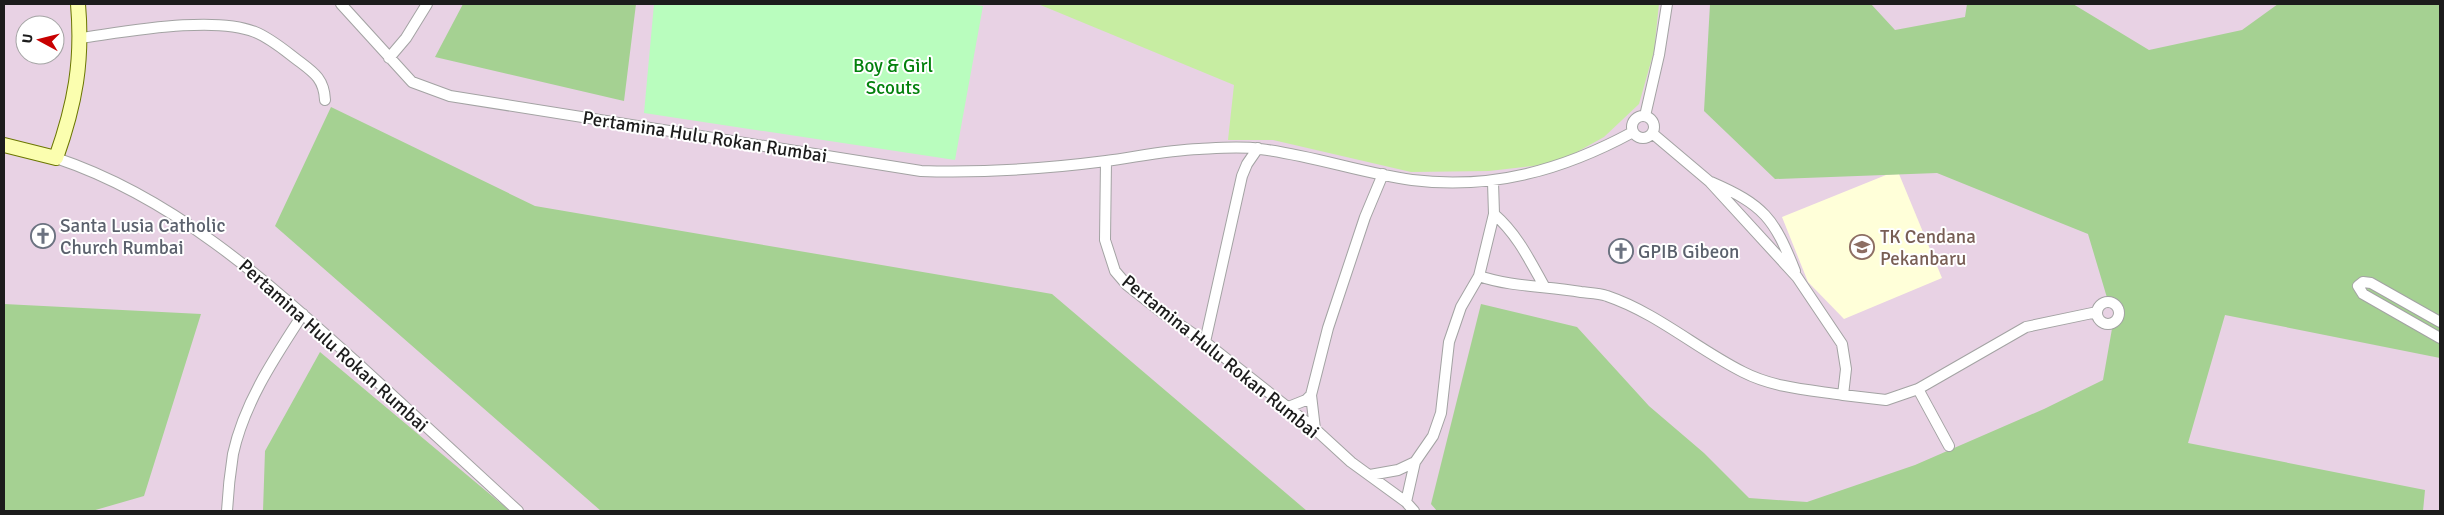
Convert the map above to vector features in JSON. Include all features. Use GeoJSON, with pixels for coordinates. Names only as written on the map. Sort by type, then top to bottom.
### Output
{"type":"FeatureCollection","features":[{"type":"Feature","properties":{"kind":"street"},"geometry":{"type":"LineString","coordinates":[[56,158],[71,116],[79,74],[80,38],[78,4]]}},
{"type":"Feature","properties":{"kind":"street","name":"Pertamina Hulu Rokan Rumbai"},"geometry":{"type":"LineString","coordinates":[[341,4],[412,82],[450,96],[921,171],[989,172],[1106,161],[1198,149],[1258,148],[1383,174],[1450,183],[1494,182],[1552,167],[1588,154],[1633,132]]}},
{"type":"Feature","properties":{"kind":"street"},"geometry":{"type":"LineString","coordinates":[[389,58],[406,38],[427,4]]}},
{"type":"Feature","properties":{"kind":"street"},"geometry":{"type":"LineString","coordinates":[[1645,116],[1660,55],[1667,4]]}},
{"type":"Feature","properties":{"kind":"street"},"geometry":{"type":"LineString","coordinates":[[80,38],[175,26],[239,27],[267,38],[312,70],[324,88],[325,100]]}},
{"type":"Feature","properties":{"kind":"street"},"geometry":{"type":"LineString","coordinates":[[1645,116],[1634,120],[1633,132],[1642,138],[1652,133]]}},
{"type":"Feature","properties":{"kind":"street"},"geometry":{"type":"LineString","coordinates":[[1645,116],[1653,123],[1652,133]]}},
{"type":"Feature","properties":{"kind":"street"},"geometry":{"type":"LineString","coordinates":[[1652,133],[1710,182],[1797,277],[1842,344],[1846,369],[1844,395]]}},
{"type":"Feature","properties":{"kind":"street","name":"Pertamina Hulu Rokan Rumbai"},"geometry":{"type":"LineString","coordinates":[[4,145],[56,158],[109,179],[169,211],[242,261],[304,314],[518,511]]}},
{"type":"Feature","properties":{"kind":"street"},"geometry":{"type":"LineString","coordinates":[[1205,342],[1242,176],[1247,164],[1258,148]]}},
{"type":"Feature","properties":{"kind":"street","name":"Pertamina Hulu Rokan Rumbai"},"geometry":{"type":"LineString","coordinates":[[1106,161],[1105,240],[1108,256],[1115,271],[1139,296],[1205,342],[1286,408],[1315,429],[1337,451],[1406,502],[1414,511]]}},
{"type":"Feature","properties":{"kind":"street"},"geometry":{"type":"LineString","coordinates":[[1315,429],[1311,395],[1342,284],[1365,217],[1383,174]]}},
{"type":"Feature","properties":{"kind":"street"},"geometry":{"type":"LineString","coordinates":[[1406,502],[1415,462],[1433,436],[1441,413],[1449,342],[1461,307],[1479,276],[1494,214],[1494,182]]}},
{"type":"Feature","properties":{"kind":"street"},"geometry":{"type":"LineString","coordinates":[[1710,182],[1736,192],[1771,220],[1786,247],[1797,277]]}},
{"type":"Feature","properties":{"kind":"street"},"geometry":{"type":"LineString","coordinates":[[1494,214],[1509,227],[1519,240],[1544,286]]}},
{"type":"Feature","properties":{"kind":"street"},"geometry":{"type":"LineString","coordinates":[[1479,276],[1496,282],[1544,286],[1606,296],[1648,314],[1681,336],[1756,378],[1782,386],[1886,400],[1918,389],[2026,327],[2097,312]]}},
{"type":"Feature","properties":{"kind":"street"},"geometry":{"type":"LineString","coordinates":[[2440,322],[2371,283],[2363,282],[2358,286],[2363,294],[2440,338]]}},
{"type":"Feature","properties":{"kind":"street"},"geometry":{"type":"LineString","coordinates":[[227,511],[234,454],[248,410],[269,366],[304,314]]}},
{"type":"Feature","properties":{"kind":"street"},"geometry":{"type":"LineString","coordinates":[[1918,389],[1949,446]]}},
{"type":"Feature","properties":{"kind":"street"},"geometry":{"type":"LineString","coordinates":[[1286,408],[1296,405],[1311,395]]}},
{"type":"Feature","properties":{"kind":"street"},"geometry":{"type":"LineString","coordinates":[[1370,475],[1398,470],[1415,462]]}},
{"type":"Feature","properties":{"kind":"shaded area"},"geometry":{"type":"Polygon","coordinates":[[[4,4],[2440,4],[2440,511],[4,511],[4,4]]]}},
{"type":"Feature","properties":{"kind":"shaded area","name":"TK Cendana Pekanbaru"},"geometry":{"type":"Polygon","coordinates":[[[1899,174],[1942,278],[1844,319],[1808,282],[1782,217],[1886,175],[1899,174]]]}},
{"type":"Feature","properties":{"kind":"green space"},"geometry":{"type":"Polygon","coordinates":[[[463,4],[636,4],[624,101],[435,57],[463,4]]]}},
{"type":"Feature","properties":{"kind":"green space","name":"Boy & Girl Scouts"},"geometry":{"type":"Polygon","coordinates":[[[654,4],[967,4],[983,6],[955,160],[644,113],[654,4]]]}},
{"type":"Feature","properties":{"kind":"green space"},"geometry":{"type":"Polygon","coordinates":[[[1038,4],[1659,4],[1654,51],[1639,104],[1604,137],[1557,163],[1489,171],[1411,172],[1273,140],[1228,140],[1234,85],[1038,4]]]}},
{"type":"Feature","properties":{"kind":"green space"},"geometry":{"type":"Polygon","coordinates":[[[1710,4],[1871,4],[1895,30],[1965,17],[1967,4],[2073,4],[2149,50],[2242,30],[2278,4],[2440,4],[2440,358],[2225,315],[2188,443],[2425,490],[2423,511],[1437,511],[1431,504],[1481,304],[1577,327],[1649,406],[1704,453],[1749,498],[1807,502],[1915,465],[2044,409],[2103,380],[2113,323],[2119,310],[2108,301],[2088,234],[1937,173],[1775,179],[1704,111],[1710,4]]]}},
{"type":"Feature","properties":{"kind":"green space"},"geometry":{"type":"Polygon","coordinates":[[[331,107],[535,206],[1052,294],[1307,511],[601,511],[275,226],[331,107]]]}},
{"type":"Feature","properties":{"kind":"green space"},"geometry":{"type":"Polygon","coordinates":[[[4,304],[201,314],[144,496],[92,511],[4,511],[4,304]]]}},
{"type":"Feature","properties":{"kind":"green space"},"geometry":{"type":"Polygon","coordinates":[[[320,352],[510,511],[263,511],[265,451],[320,352]]]}},
{"type":"Feature","properties":{"kind":"place","name":"Santa Lusia Catholic Church Rumbai"},"geometry":{"type":"Point","coordinates":[43,236]}},
{"type":"Feature","properties":{"kind":"place","name":"TK Cendana Pekanbaru"},"geometry":{"type":"Point","coordinates":[1862,247]}},
{"type":"Feature","properties":{"kind":"place","name":"GPIB Gibeon"},"geometry":{"type":"Point","coordinates":[1621,251]}}]}
